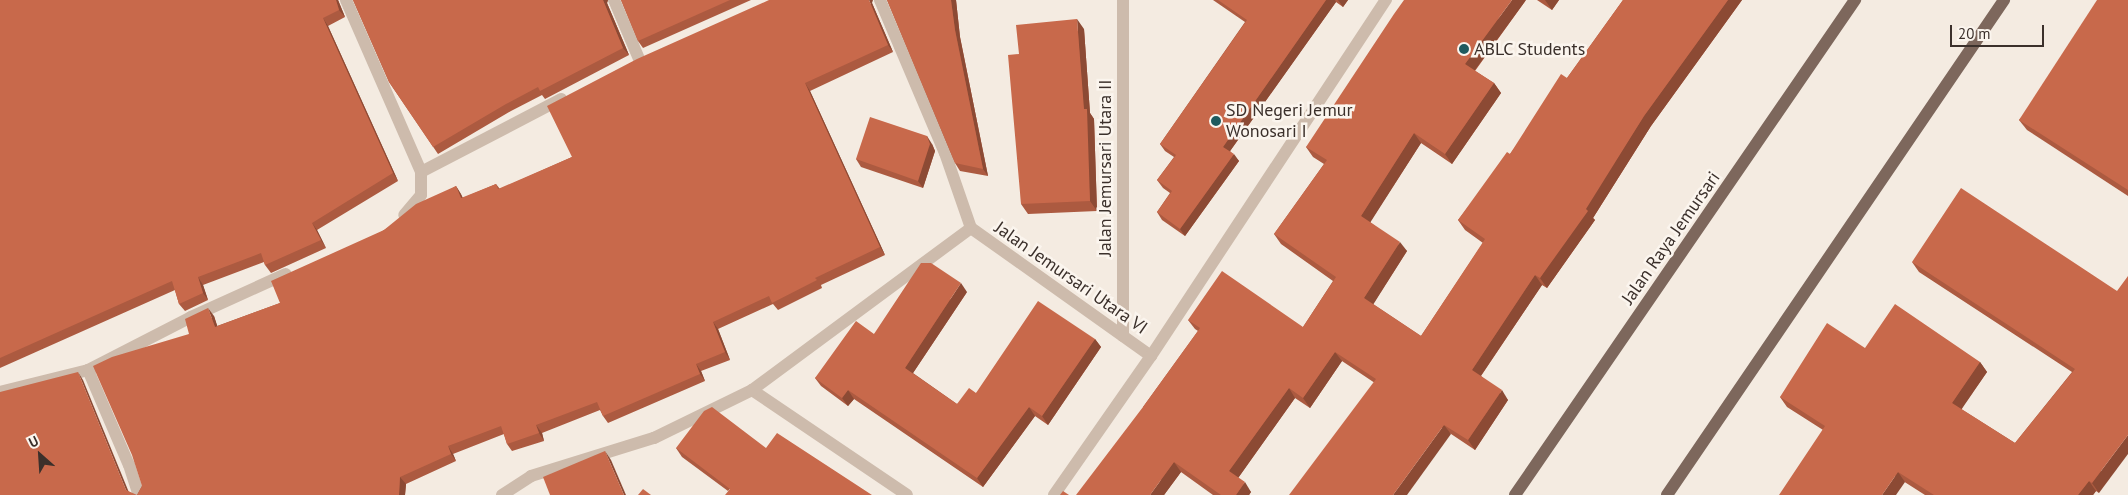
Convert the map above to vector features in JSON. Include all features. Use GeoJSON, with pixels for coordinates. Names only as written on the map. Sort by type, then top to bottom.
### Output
{"type":"FeatureCollection","features":[{"type":"Feature","properties":{"kind":"main road","name":"Jalan Raya Jemursari"},"geometry":{"type":"LineString","coordinates":[[1515,495],[1855,0]]}},
{"type":"Feature","properties":{"kind":"main road"},"geometry":{"type":"LineString","coordinates":[[1667,495],[2004,0]]}},
{"type":"Feature","properties":{"kind":"street"},"geometry":{"type":"LineString","coordinates":[[346,0],[421,172],[421,195],[414,207],[393,224]]}},
{"type":"Feature","properties":{"kind":"street"},"geometry":{"type":"LineString","coordinates":[[614,0],[635,61],[654,52]]}},
{"type":"Feature","properties":{"kind":"street"},"geometry":{"type":"LineString","coordinates":[[502,495],[531,476],[654,438],[752,390],[971,228],[945,153],[880,0]]}},
{"type":"Feature","properties":{"kind":"street","name":"Jalan Jemursari Utara II"},"geometry":{"type":"LineString","coordinates":[[1123,0],[1123,336]]}},
{"type":"Feature","properties":{"kind":"street"},"geometry":{"type":"LineString","coordinates":[[1054,495],[1151,356],[1386,0]]}},
{"type":"Feature","properties":{"kind":"street"},"geometry":{"type":"LineString","coordinates":[[421,172],[570,95]]}},
{"type":"Feature","properties":{"kind":"street","name":"Jalan Jemursari Utara VI"},"geometry":{"type":"LineString","coordinates":[[971,228],[1151,356]]}},
{"type":"Feature","properties":{"kind":"street"},"geometry":{"type":"LineString","coordinates":[[0,392],[88,370],[191,317],[298,269]]}},
{"type":"Feature","properties":{"kind":"street"},"geometry":{"type":"LineString","coordinates":[[88,370],[139,495]]}},
{"type":"Feature","properties":{"kind":"street"},"geometry":{"type":"LineString","coordinates":[[752,390],[908,495]]}},
{"type":"Feature","properties":{"kind":"building"},"geometry":{"type":"Polygon","coordinates":[[[0,0],[336,0],[339,10],[323,18],[393,173],[312,223],[321,240],[265,265],[261,253],[198,277],[203,293],[179,304],[172,281],[0,358],[0,0]]]}},
{"type":"Feature","properties":{"kind":"building"},"geometry":{"type":"Polygon","coordinates":[[[353,0],[603,0],[623,48],[540,91],[538,87],[433,147],[389,82],[353,0]]]}},
{"type":"Feature","properties":{"kind":"building"},"geometry":{"type":"Polygon","coordinates":[[[621,0],[730,0],[638,41],[621,0]]]}},
{"type":"Feature","properties":{"kind":"building"},"geometry":{"type":"Polygon","coordinates":[[[769,0],[869,0],[888,45],[805,83],[880,247],[815,278],[817,280],[772,303],[769,296],[713,322],[725,352],[696,364],[700,374],[603,416],[597,402],[536,425],[539,433],[507,444],[501,426],[448,446],[451,454],[400,477],[399,495],[137,495],[142,486],[132,455],[93,366],[112,357],[189,334],[185,319],[208,308],[215,327],[280,303],[271,281],[384,230],[416,204],[456,186],[461,198],[496,184],[498,189],[572,157],[547,106],[637,59],[769,0]]]}},
{"type":"Feature","properties":{"kind":"building"},"geometry":{"type":"Polygon","coordinates":[[[887,0],[951,0],[955,30],[983,169],[955,163],[887,0]]]}},
{"type":"Feature","properties":{"kind":"building"},"geometry":{"type":"Polygon","coordinates":[[[1218,0],[1326,0],[1223,147],[1234,154],[1180,229],[1157,212],[1172,191],[1157,180],[1176,155],[1160,144],[1247,20],[1218,0]]]}},
{"type":"Feature","properties":{"kind":"building"},"geometry":{"type":"Polygon","coordinates":[[[1404,0],[1512,0],[1465,64],[1494,83],[1445,154],[1414,133],[1361,216],[1400,242],[1364,298],[1421,336],[1485,239],[1458,220],[1507,152],[1510,154],[1561,74],[1567,78],[1623,0],[1728,0],[1644,116],[1586,209],[1588,211],[1540,278],[1535,275],[1472,370],[1502,390],[1468,440],[1444,425],[1393,495],[1289,495],[1376,379],[1335,352],[1303,398],[1289,388],[1229,471],[1245,482],[1236,495],[1221,495],[1174,462],[1150,495],[1076,495],[1200,328],[1188,320],[1222,271],[1303,327],[1336,277],[1274,234],[1327,160],[1306,147],[1404,0]]]}},
{"type":"Feature","properties":{"kind":"building"},"geometry":{"type":"Polygon","coordinates":[[[2097,0],[2128,0],[2128,190],[2019,120],[2097,0]]]}},
{"type":"Feature","properties":{"kind":"building"},"geometry":{"type":"Polygon","coordinates":[[[1077,19],[1084,109],[1087,109],[1090,201],[1021,204],[1008,55],[1019,54],[1016,25],[1077,19]]]}},
{"type":"Feature","properties":{"kind":"building"},"geometry":{"type":"Polygon","coordinates":[[[870,117],[927,136],[930,144],[918,181],[856,159],[870,117]]]}},
{"type":"Feature","properties":{"kind":"building"},"geometry":{"type":"Polygon","coordinates":[[[1961,188],[2117,291],[2128,276],[2128,435],[2092,483],[2089,481],[2078,495],[1934,495],[1898,472],[1882,495],[1779,495],[1825,426],[1780,397],[1827,323],[1865,348],[1895,304],[1980,362],[1952,403],[2015,443],[2075,369],[1912,262],[1961,188]]]}},
{"type":"Feature","properties":{"kind":"building"},"geometry":{"type":"Polygon","coordinates":[[[921,263],[931,263],[961,283],[905,368],[957,404],[969,388],[976,393],[1038,301],[1095,339],[1042,416],[1029,407],[977,478],[848,390],[842,398],[815,378],[856,321],[874,334],[921,263]]]}},
{"type":"Feature","properties":{"kind":"building"},"geometry":{"type":"Polygon","coordinates":[[[78,372],[126,490],[137,495],[0,495],[0,392],[78,372]]]}},
{"type":"Feature","properties":{"kind":"building"},"geometry":{"type":"Polygon","coordinates":[[[712,407],[766,448],[777,433],[872,495],[725,495],[730,489],[676,448],[704,411],[712,407]]]}},
{"type":"Feature","properties":{"kind":"building"},"geometry":{"type":"Polygon","coordinates":[[[605,451],[624,495],[550,495],[543,477],[605,451]]]}},
{"type":"Feature","properties":{"kind":"building"},"geometry":{"type":"Polygon","coordinates":[[[643,489],[651,495],[638,495],[643,489]]]}},
{"type":"Feature","properties":{"kind":"building"},"geometry":{"type":"Polygon","coordinates":[[[1063,491],[1069,495],[1060,495],[1063,491]]]}},
{"type":"Feature","properties":{"kind":"place","name":"ABLC Students"},"geometry":{"type":"Point","coordinates":[1464,49]}},
{"type":"Feature","properties":{"kind":"place","name":"SD Negeri Jemur Wonosari I"},"geometry":{"type":"Point","coordinates":[1216,121]}}]}
